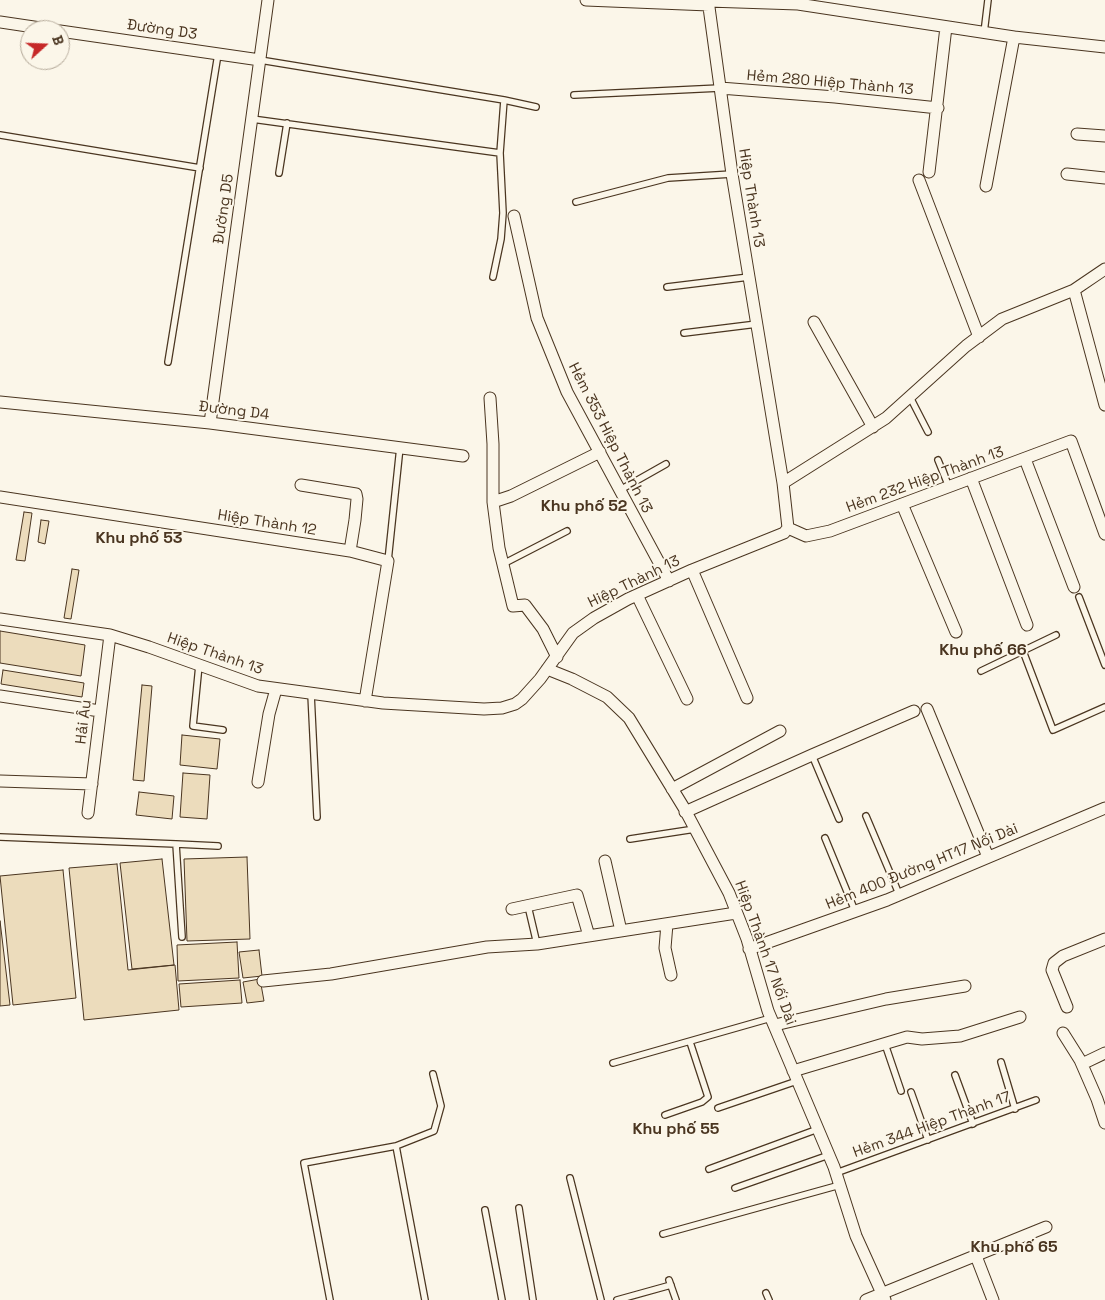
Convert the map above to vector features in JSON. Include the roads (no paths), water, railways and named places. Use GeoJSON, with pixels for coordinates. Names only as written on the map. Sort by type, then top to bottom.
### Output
{"type":"FeatureCollection","features":[{"type":"Feature","properties":{"kind":"street","name":"Đường D5"},"geometry":{"type":"LineString","coordinates":[[210,423],[268,0]]}},
{"type":"Feature","properties":{"kind":"street"},"geometry":{"type":"LineString","coordinates":[[586,0],[825,4],[984,33],[1105,47]]}},
{"type":"Feature","properties":{"kind":"street","name":"Hiệp Thành 13"},"geometry":{"type":"LineString","coordinates":[[0,619],[110,635],[258,686],[366,701],[484,709],[502,708],[515,704],[522,699],[540,680],[573,634],[594,618],[637,595],[692,570],[784,533],[788,528],[783,483],[732,174],[709,2]]}},
{"type":"Feature","properties":{"kind":"street"},"geometry":{"type":"LineString","coordinates":[[0,22],[20,25]]}},
{"type":"Feature","properties":{"kind":"street"},"geometry":{"type":"LineString","coordinates":[[929,172],[946,27]]}},
{"type":"Feature","properties":{"kind":"street","name":"Đường D3"},"geometry":{"type":"LineString","coordinates":[[70,32],[260,60]]}},
{"type":"Feature","properties":{"kind":"street"},"geometry":{"type":"LineString","coordinates":[[986,186],[1014,37]]}},
{"type":"Feature","properties":{"kind":"street","name":"Hẻm 280 Hiệp Thành 13"},"geometry":{"type":"LineString","coordinates":[[720,88],[938,108]]}},
{"type":"Feature","properties":{"kind":"street"},"geometry":{"type":"LineString","coordinates":[[1077,134],[1105,136]]}},
{"type":"Feature","properties":{"kind":"street"},"geometry":{"type":"LineString","coordinates":[[1067,174],[1105,178]]}},
{"type":"Feature","properties":{"kind":"street"},"geometry":{"type":"LineString","coordinates":[[919,180],[979,337]]}},
{"type":"Feature","properties":{"kind":"street","name":"Hẻm 353 Hiệp Thành 13"},"geometry":{"type":"LineString","coordinates":[[514,216],[537,318],[567,392],[668,581]]}},
{"type":"Feature","properties":{"kind":"street"},"geometry":{"type":"LineString","coordinates":[[783,483],[886,418],[1002,319],[1074,290],[1105,269]]}},
{"type":"Feature","properties":{"kind":"street"},"geometry":{"type":"LineString","coordinates":[[1074,290],[1105,405]]}},
{"type":"Feature","properties":{"kind":"street"},"geometry":{"type":"LineString","coordinates":[[814,322],[873,427]]}},
{"type":"Feature","properties":{"kind":"street"},"geometry":{"type":"LineString","coordinates":[[490,398],[493,444],[493,502],[499,548],[513,606],[525,605],[543,629],[556,657]]}},
{"type":"Feature","properties":{"kind":"street","name":"Đường D4"},"geometry":{"type":"LineString","coordinates":[[0,402],[210,423],[463,456]]}},
{"type":"Feature","properties":{"kind":"street","name":"Hẻm 232 Hiệp Thành 13"},"geometry":{"type":"LineString","coordinates":[[788,528],[806,536],[830,530],[1071,441],[1105,534]]}},
{"type":"Feature","properties":{"kind":"street"},"geometry":{"type":"LineString","coordinates":[[493,502],[511,496],[600,452]]}},
{"type":"Feature","properties":{"kind":"street"},"geometry":{"type":"LineString","coordinates":[[1025,458],[1077,592]]}},
{"type":"Feature","properties":{"kind":"street"},"geometry":{"type":"LineString","coordinates":[[971,478],[1027,625]]}},
{"type":"Feature","properties":{"kind":"street"},"geometry":{"type":"LineString","coordinates":[[301,485],[356,494],[356,513],[350,551]]}},
{"type":"Feature","properties":{"kind":"street","name":"Hiệp Thành 12"},"geometry":{"type":"LineString","coordinates":[[0,497],[350,551],[388,561]]}},
{"type":"Feature","properties":{"kind":"street"},"geometry":{"type":"LineString","coordinates":[[902,504],[956,632]]}},
{"type":"Feature","properties":{"kind":"street"},"geometry":{"type":"LineString","coordinates":[[366,701],[388,561]]}},
{"type":"Feature","properties":{"kind":"street"},"geometry":{"type":"LineString","coordinates":[[692,570],[747,698]]}},
{"type":"Feature","properties":{"kind":"street"},"geometry":{"type":"LineString","coordinates":[[637,595],[687,699]]}},
{"type":"Feature","properties":{"kind":"street","name":"Hải Âu"},"geometry":{"type":"LineString","coordinates":[[88,813],[110,635]]}},
{"type":"Feature","properties":{"kind":"street","name":"Hiệp Thành 17 Nối Dài"},"geometry":{"type":"LineString","coordinates":[[547,669],[572,679],[607,697],[630,718],[695,829],[729,892],[773,1021],[829,1154],[856,1236],[884,1297]]}},
{"type":"Feature","properties":{"kind":"street"},"geometry":{"type":"LineString","coordinates":[[258,782],[269,714],[276,689]]}},
{"type":"Feature","properties":{"kind":"street"},"geometry":{"type":"LineString","coordinates":[[0,696],[100,711]]}},
{"type":"Feature","properties":{"kind":"street"},"geometry":{"type":"LineString","coordinates":[[927,709],[988,857]]}},
{"type":"Feature","properties":{"kind":"street"},"geometry":{"type":"LineString","coordinates":[[685,812],[914,711]]}},
{"type":"Feature","properties":{"kind":"street"},"geometry":{"type":"LineString","coordinates":[[672,789],[780,731]]}},
{"type":"Feature","properties":{"kind":"street"},"geometry":{"type":"LineString","coordinates":[[0,781],[92,784]]}},
{"type":"Feature","properties":{"kind":"street","name":"Hẻm 400 Đường HT17 Nối Dài"},"geometry":{"type":"LineString","coordinates":[[750,949],[899,894],[1105,808]]}},
{"type":"Feature","properties":{"kind":"street"},"geometry":{"type":"LineString","coordinates":[[605,861],[621,931]]}},
{"type":"Feature","properties":{"kind":"street"},"geometry":{"type":"LineString","coordinates":[[512,909],[577,895],[590,936]]}},
{"type":"Feature","properties":{"kind":"street"},"geometry":{"type":"LineString","coordinates":[[264,981],[332,974],[487,948],[537,944],[736,913]]}},
{"type":"Feature","properties":{"kind":"street"},"geometry":{"type":"LineString","coordinates":[[667,924],[665,948],[671,975]]}},
{"type":"Feature","properties":{"kind":"street"},"geometry":{"type":"LineString","coordinates":[[1067,1008],[1052,970],[1054,963],[1063,956],[1105,939]]}},
{"type":"Feature","properties":{"kind":"street"},"geometry":{"type":"LineString","coordinates":[[773,1021],[965,986]]}},
{"type":"Feature","properties":{"kind":"street"},"geometry":{"type":"LineString","coordinates":[[795,1076],[907,1038],[922,1039],[960,1036],[1020,1017]]}},
{"type":"Feature","properties":{"kind":"street"},"geometry":{"type":"LineString","coordinates":[[1063,1032],[1082,1064],[1105,1123]]}},
{"type":"Feature","properties":{"kind":"street"},"geometry":{"type":"LineString","coordinates":[[1082,1064],[1105,1053]]}},
{"type":"Feature","properties":{"kind":"street"},"geometry":{"type":"LineString","coordinates":[[866,1300],[884,1297],[1046,1227]]}},
{"type":"Feature","properties":{"kind":"street"},"geometry":{"type":"LineString","coordinates":[[976,1256],[993,1300]]}},
{"type":"Feature","properties":{"kind":"lane"},"geometry":{"type":"LineString","coordinates":[[984,33],[988,0]]}},
{"type":"Feature","properties":{"kind":"lane"},"geometry":{"type":"LineString","coordinates":[[168,362],[218,54]]}},
{"type":"Feature","properties":{"kind":"lane"},"geometry":{"type":"LineString","coordinates":[[260,60],[504,100],[536,108]]}},
{"type":"Feature","properties":{"kind":"lane"},"geometry":{"type":"LineString","coordinates":[[574,95],[720,88]]}},
{"type":"Feature","properties":{"kind":"lane"},"geometry":{"type":"LineString","coordinates":[[493,277],[502,239],[503,213],[500,153],[504,100]]}},
{"type":"Feature","properties":{"kind":"lane"},"geometry":{"type":"LineString","coordinates":[[252,119],[500,153]]}},
{"type":"Feature","properties":{"kind":"lane"},"geometry":{"type":"LineString","coordinates":[[279,173],[287,123]]}},
{"type":"Feature","properties":{"kind":"lane"},"geometry":{"type":"LineString","coordinates":[[0,134],[200,168]]}},
{"type":"Feature","properties":{"kind":"lane"},"geometry":{"type":"LineString","coordinates":[[576,202],[668,178],[732,174]]}},
{"type":"Feature","properties":{"kind":"lane"},"geometry":{"type":"LineString","coordinates":[[667,287],[749,277]]}},
{"type":"Feature","properties":{"kind":"lane"},"geometry":{"type":"LineString","coordinates":[[684,333],[757,324]]}},
{"type":"Feature","properties":{"kind":"lane"},"geometry":{"type":"LineString","coordinates":[[910,397],[928,432]]}},
{"type":"Feature","properties":{"kind":"lane"},"geometry":{"type":"LineString","coordinates":[[388,561],[400,447]]}},
{"type":"Feature","properties":{"kind":"lane"},"geometry":{"type":"LineString","coordinates":[[938,460],[949,487]]}},
{"type":"Feature","properties":{"kind":"lane"},"geometry":{"type":"LineString","coordinates":[[620,490],[666,464]]}},
{"type":"Feature","properties":{"kind":"lane"},"geometry":{"type":"LineString","coordinates":[[503,564],[567,531]]}},
{"type":"Feature","properties":{"kind":"lane"},"geometry":{"type":"LineString","coordinates":[[1077,592],[1105,665]]}},
{"type":"Feature","properties":{"kind":"lane"},"geometry":{"type":"LineString","coordinates":[[980,670],[1056,635]]}},
{"type":"Feature","properties":{"kind":"lane"},"geometry":{"type":"LineString","coordinates":[[1023,651],[1053,730],[1105,707]]}},
{"type":"Feature","properties":{"kind":"lane"},"geometry":{"type":"LineString","coordinates":[[199,665],[193,726],[223,730]]}},
{"type":"Feature","properties":{"kind":"lane"},"geometry":{"type":"LineString","coordinates":[[311,694],[317,817]]}},
{"type":"Feature","properties":{"kind":"lane"},"geometry":{"type":"LineString","coordinates":[[812,755],[839,819]]}},
{"type":"Feature","properties":{"kind":"lane"},"geometry":{"type":"LineString","coordinates":[[866,816],[899,894]]}},
{"type":"Feature","properties":{"kind":"lane"},"geometry":{"type":"LineString","coordinates":[[630,839],[695,829]]}},
{"type":"Feature","properties":{"kind":"lane"},"geometry":{"type":"LineString","coordinates":[[0,838],[218,846]]}},
{"type":"Feature","properties":{"kind":"lane"},"geometry":{"type":"LineString","coordinates":[[824,838],[855,911]]}},
{"type":"Feature","properties":{"kind":"lane"},"geometry":{"type":"LineString","coordinates":[[176,844],[182,937]]}},
{"type":"Feature","properties":{"kind":"lane"},"geometry":{"type":"LineString","coordinates":[[528,906],[537,944]]}},
{"type":"Feature","properties":{"kind":"lane"},"geometry":{"type":"LineString","coordinates":[[613,1063],[773,1021]]}},
{"type":"Feature","properties":{"kind":"lane"},"geometry":{"type":"LineString","coordinates":[[665,1115],[707,1099],[690,1042]]}},
{"type":"Feature","properties":{"kind":"lane"},"geometry":{"type":"LineString","coordinates":[[885,1044],[901,1090]]}},
{"type":"Feature","properties":{"kind":"lane"},"geometry":{"type":"LineString","coordinates":[[1001,1062],[1016,1109]]}},
{"type":"Feature","properties":{"kind":"lane"},"geometry":{"type":"LineString","coordinates":[[330,1300],[304,1163],[396,1146],[434,1130],[441,1106],[433,1074]]}},
{"type":"Feature","properties":{"kind":"lane"},"geometry":{"type":"LineString","coordinates":[[955,1075],[973,1124]]}},
{"type":"Feature","properties":{"kind":"lane"},"geometry":{"type":"LineString","coordinates":[[718,1108],[795,1076]]}},
{"type":"Feature","properties":{"kind":"lane"},"geometry":{"type":"LineString","coordinates":[[911,1092],[928,1140]]}},
{"type":"Feature","properties":{"kind":"lane","name":"Hẻm 344 Hiệp Thành 17"},"geometry":{"type":"LineString","coordinates":[[836,1173],[1016,1109],[1036,1100]]}},
{"type":"Feature","properties":{"kind":"lane"},"geometry":{"type":"LineString","coordinates":[[709,1169],[818,1130]]}},
{"type":"Feature","properties":{"kind":"lane"},"geometry":{"type":"LineString","coordinates":[[396,1146],[425,1300]]}},
{"type":"Feature","properties":{"kind":"lane"},"geometry":{"type":"LineString","coordinates":[[735,1188],[829,1154]]}},
{"type":"Feature","properties":{"kind":"lane"},"geometry":{"type":"LineString","coordinates":[[570,1178],[601,1300]]}},
{"type":"Feature","properties":{"kind":"lane"},"geometry":{"type":"LineString","coordinates":[[663,1234],[840,1185]]}},
{"type":"Feature","properties":{"kind":"lane"},"geometry":{"type":"LineString","coordinates":[[519,1208],[533,1300]]}},
{"type":"Feature","properties":{"kind":"lane"},"geometry":{"type":"LineString","coordinates":[[485,1210],[502,1300]]}},
{"type":"Feature","properties":{"kind":"lane"},"geometry":{"type":"LineString","coordinates":[[617,1300],[670,1283],[676,1300]]}},
{"type":"Feature","properties":{"kind":"lane"},"geometry":{"type":"LineString","coordinates":[[766,1293],[769,1300]]}},
{"type":"Feature","properties":{"kind":"district","name":"Khu phố 52"},"geometry":{"type":"Point","coordinates":[584,507]}},
{"type":"Feature","properties":{"kind":"district","name":"Khu phố 53"},"geometry":{"type":"Point","coordinates":[139,539]}},
{"type":"Feature","properties":{"kind":"district","name":"Khu phố 66"},"geometry":{"type":"Point","coordinates":[983,651]}},
{"type":"Feature","properties":{"kind":"district","name":"Khu phố 55"},"geometry":{"type":"Point","coordinates":[676,1130]}},
{"type":"Feature","properties":{"kind":"district","name":"Khu phố 65"},"geometry":{"type":"Point","coordinates":[1014,1248]}}]}
